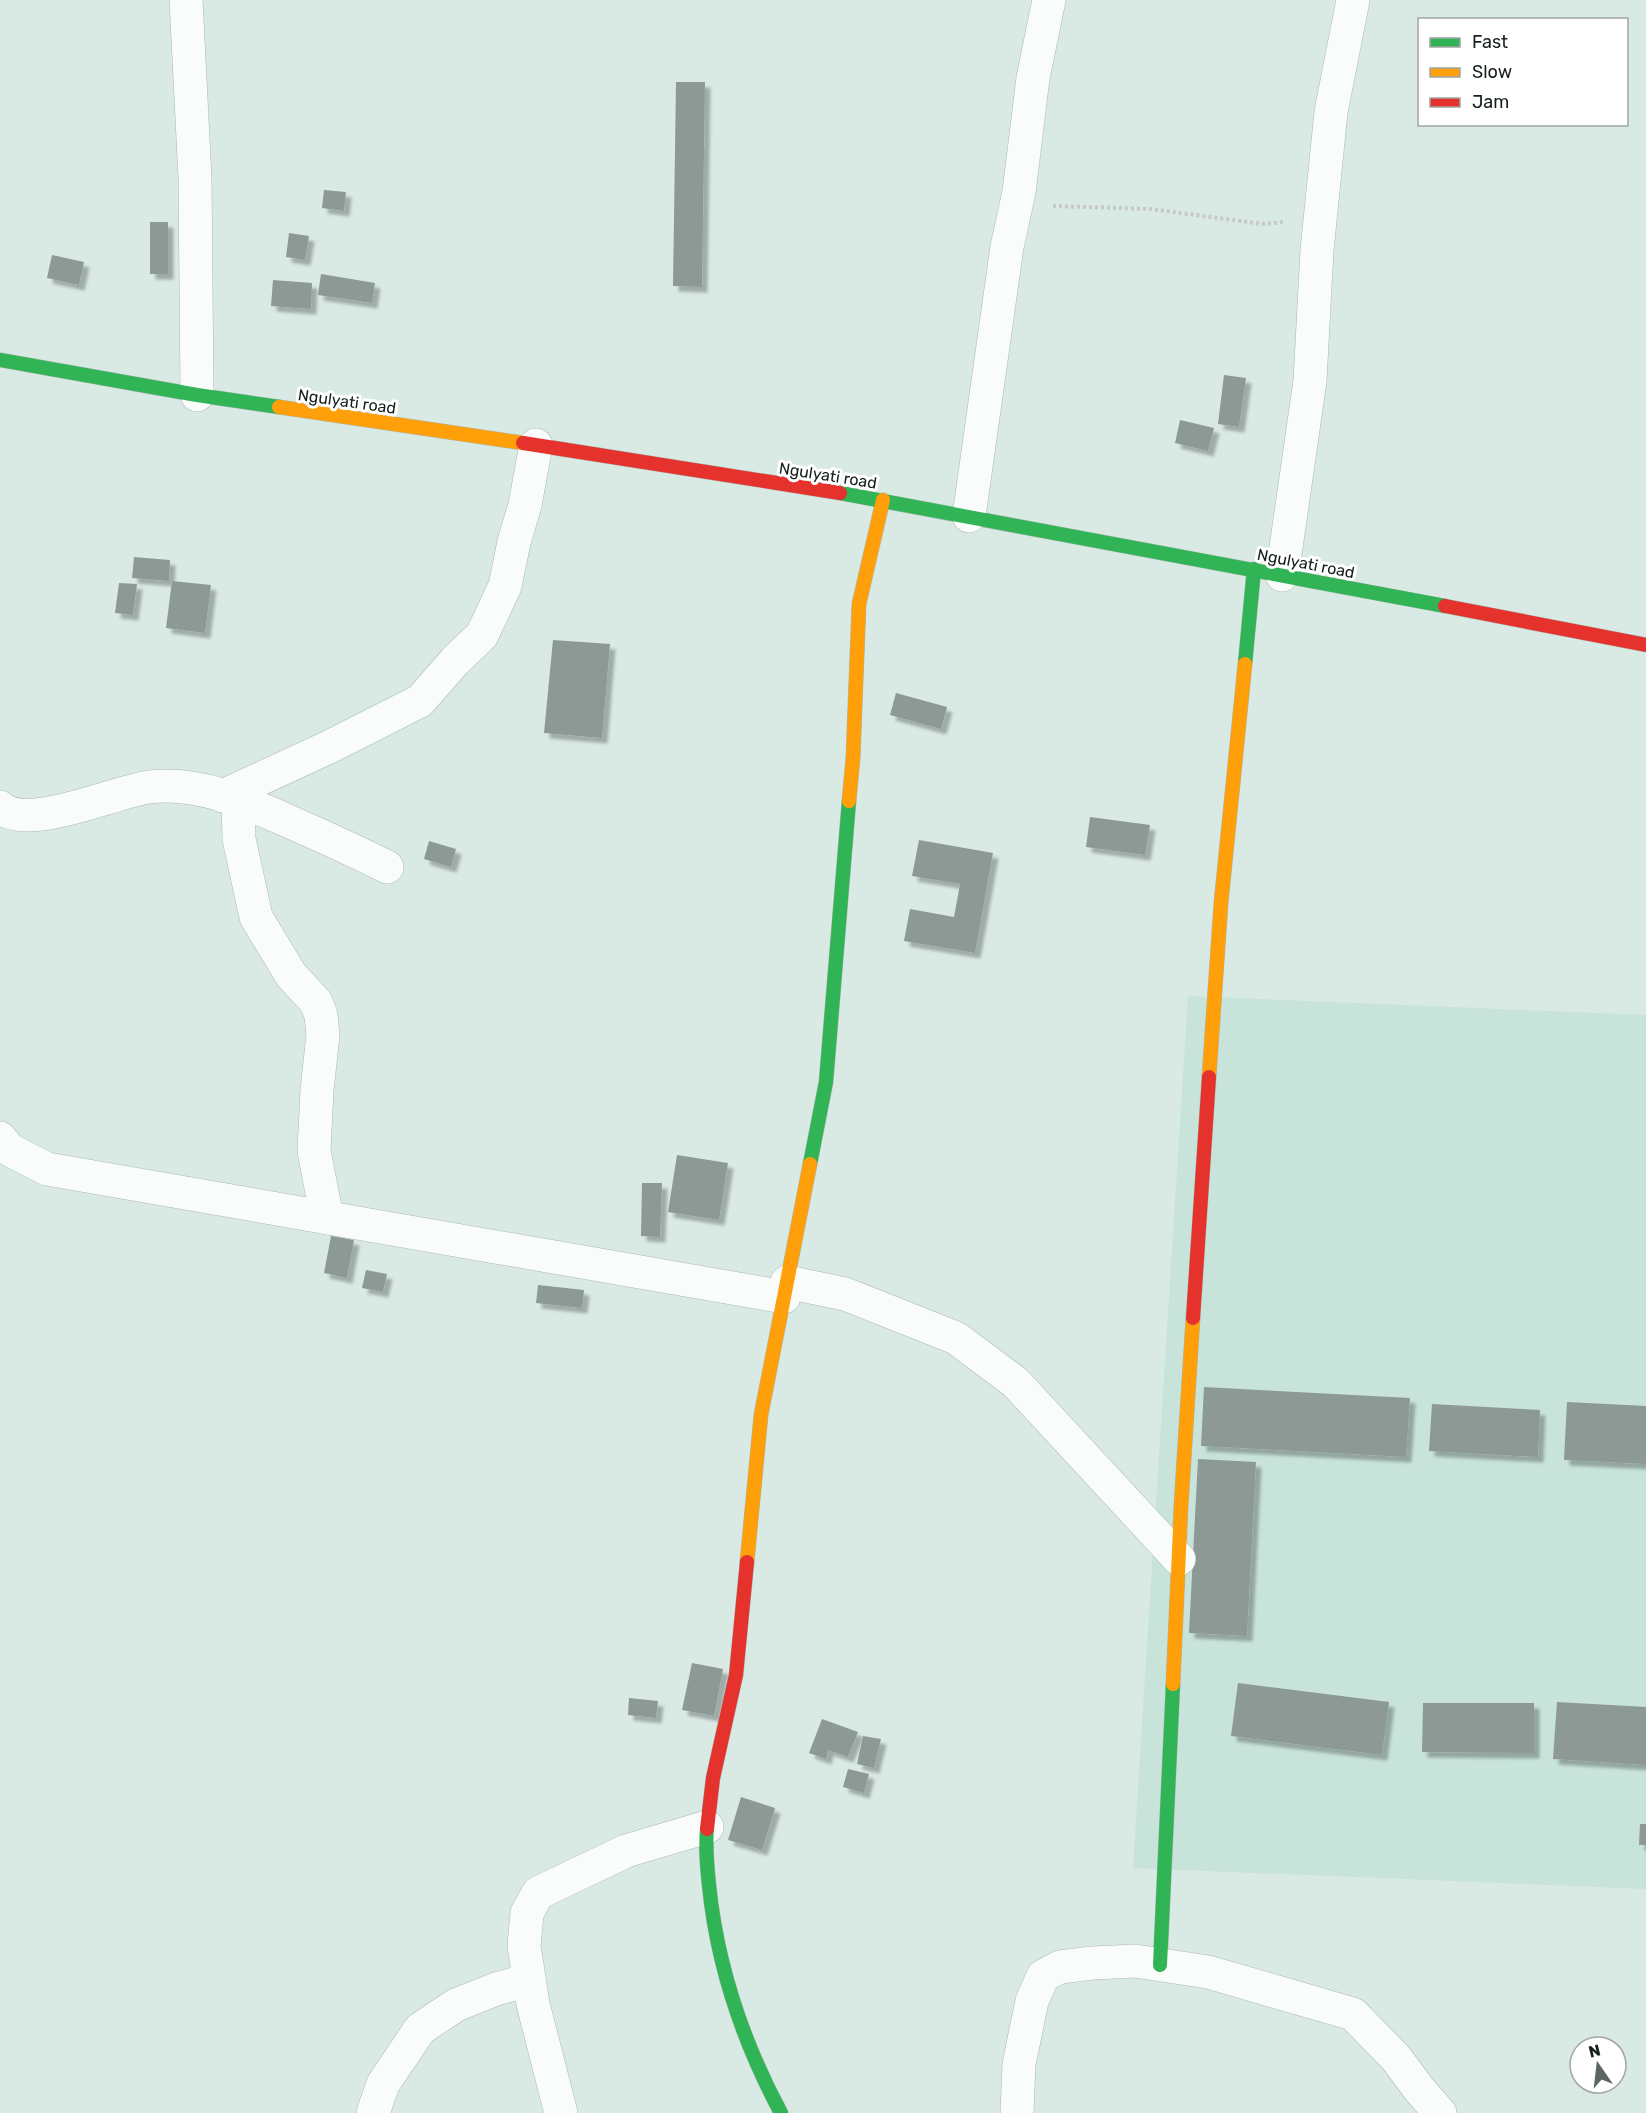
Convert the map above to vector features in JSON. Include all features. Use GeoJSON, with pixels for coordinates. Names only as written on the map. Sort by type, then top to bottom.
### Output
{"type":"FeatureCollection","features":[{"type":"Feature","properties":{"kind":"street"},"geometry":{"type":"LineString","coordinates":[[186,0],[195,178],[197,395]]}},
{"type":"Feature","properties":{"kind":"street"},"geometry":{"type":"LineString","coordinates":[[969,516],[1033,78],[1049,0]]}},
{"type":"Feature","properties":{"kind":"street"},"geometry":{"type":"LineString","coordinates":[[1160,1965],[1179,1559],[1221,903],[1268,572],[1310,381],[1320,219],[1331,112],[1353,0]]}},
{"type":"Feature","properties":{"kind":"street","name":"Ngulyati road"},"geometry":{"type":"LineString","coordinates":[[0,360],[197,395],[536,445],[883,500],[1646,645]]}},
{"type":"Feature","properties":{"kind":"street"},"geometry":{"type":"LineString","coordinates":[[230,798],[420,701],[455,661],[482,635],[505,586],[514,542],[525,505],[536,445]]}},
{"type":"Feature","properties":{"kind":"street"},"geometry":{"type":"LineString","coordinates":[[781,2113],[761,2076],[728,1986],[712,1923],[705,1845],[713,1778],[736,1675],[761,1415],[826,1082],[853,758],[859,604],[883,500]]}},
{"type":"Feature","properties":{"kind":"street"},"geometry":{"type":"LineString","coordinates":[[0,807],[6,812],[21,815],[53,813],[149,787],[195,788],[230,798],[332,840],[387,867]]}},
{"type":"Feature","properties":{"kind":"street"},"geometry":{"type":"LineString","coordinates":[[230,798],[255,917],[291,975],[316,1002],[321,1015],[323,1035],[314,1151],[327,1218]]}},
{"type":"Feature","properties":{"kind":"street"},"geometry":{"type":"LineString","coordinates":[[0,1138],[10,1150],[47,1169],[327,1218],[786,1289],[845,1294],[956,1338],[1015,1382],[1179,1559]]}},
{"type":"Feature","properties":{"kind":"street"},"geometry":{"type":"LineString","coordinates":[[561,2113],[533,2004],[524,1946],[527,1913],[538,1893],[626,1851],[707,1827]]}},
{"type":"Feature","properties":{"kind":"street"},"geometry":{"type":"LineString","coordinates":[[1017,2113],[1019,2064],[1032,2001],[1043,1976],[1060,1967],[1135,1961],[1208,1972],[1353,2014],[1396,2058],[1440,2113]]}},
{"type":"Feature","properties":{"kind":"street"},"geometry":{"type":"LineString","coordinates":[[373,2113],[384,2084],[420,2029],[456,2005],[496,1989],[529,1980]]}},
{"type":"Feature","properties":{"kind":"path"},"geometry":{"type":"LineString","coordinates":[[1016,205],[1151,209],[1263,224],[1320,219]]}},
{"type":"Feature","properties":{"kind":"shaded area"},"geometry":{"type":"Polygon","coordinates":[[[1188,996],[1646,1015],[1646,1889],[1133,1868],[1188,996]]]}},
{"type":"Feature","properties":{"kind":"building"},"geometry":{"type":"Polygon","coordinates":[[[676,82],[705,82],[702,287],[673,286],[676,82]]]}},
{"type":"Feature","properties":{"kind":"building"},"geometry":{"type":"Polygon","coordinates":[[[324,190],[346,192],[344,211],[322,208],[324,190]]]}},
{"type":"Feature","properties":{"kind":"building"},"geometry":{"type":"Polygon","coordinates":[[[150,222],[168,222],[168,274],[150,274],[150,222]]]}},
{"type":"Feature","properties":{"kind":"building"},"geometry":{"type":"Polygon","coordinates":[[[289,233],[309,236],[305,260],[286,257],[289,233]]]}},
{"type":"Feature","properties":{"kind":"building"},"geometry":{"type":"Polygon","coordinates":[[[52,255],[84,262],[79,285],[47,278],[52,255]]]}},
{"type":"Feature","properties":{"kind":"building"},"geometry":{"type":"Polygon","coordinates":[[[321,274],[375,283],[372,303],[318,295],[321,274]]]}},
{"type":"Feature","properties":{"kind":"building"},"geometry":{"type":"Polygon","coordinates":[[[273,280],[312,283],[311,309],[271,306],[273,280]]]}},
{"type":"Feature","properties":{"kind":"building"},"geometry":{"type":"Polygon","coordinates":[[[1224,375],[1246,378],[1239,427],[1218,424],[1224,375]]]}},
{"type":"Feature","properties":{"kind":"building"},"geometry":{"type":"Polygon","coordinates":[[[1180,420],[1214,428],[1208,451],[1175,443],[1180,420]]]}},
{"type":"Feature","properties":{"kind":"building"},"geometry":{"type":"Polygon","coordinates":[[[134,557],[170,560],[169,581],[132,578],[134,557]]]}},
{"type":"Feature","properties":{"kind":"building"},"geometry":{"type":"Polygon","coordinates":[[[172,581],[211,585],[205,633],[166,628],[172,581]]]}},
{"type":"Feature","properties":{"kind":"building"},"geometry":{"type":"Polygon","coordinates":[[[119,583],[137,584],[133,615],[115,613],[119,583]]]}},
{"type":"Feature","properties":{"kind":"building"},"geometry":{"type":"Polygon","coordinates":[[[553,640],[610,644],[602,738],[544,733],[553,640]]]}},
{"type":"Feature","properties":{"kind":"building"},"geometry":{"type":"Polygon","coordinates":[[[896,693],[947,707],[941,729],[890,715],[896,693]]]}},
{"type":"Feature","properties":{"kind":"building"},"geometry":{"type":"Polygon","coordinates":[[[1090,817],[1150,825],[1145,855],[1086,847],[1090,817]]]}},
{"type":"Feature","properties":{"kind":"building"},"geometry":{"type":"Polygon","coordinates":[[[919,840],[993,853],[975,953],[904,941],[910,909],[954,917],[960,884],[912,876],[919,840]]]}},
{"type":"Feature","properties":{"kind":"building"},"geometry":{"type":"Polygon","coordinates":[[[429,841],[456,849],[451,867],[424,859],[429,841]]]}},
{"type":"Feature","properties":{"kind":"building"},"geometry":{"type":"Polygon","coordinates":[[[677,1155],[728,1163],[719,1220],[668,1212],[677,1155]]]}},
{"type":"Feature","properties":{"kind":"building"},"geometry":{"type":"Polygon","coordinates":[[[642,1183],[662,1183],[660,1237],[641,1236],[642,1183]]]}},
{"type":"Feature","properties":{"kind":"building"},"geometry":{"type":"Polygon","coordinates":[[[331,1236],[354,1240],[347,1278],[324,1273],[331,1236]]]}},
{"type":"Feature","properties":{"kind":"building"},"geometry":{"type":"Polygon","coordinates":[[[366,1270],[387,1274],[383,1292],[362,1288],[366,1270]]]}},
{"type":"Feature","properties":{"kind":"building"},"geometry":{"type":"Polygon","coordinates":[[[538,1285],[584,1290],[582,1308],[536,1303],[538,1285]]]}},
{"type":"Feature","properties":{"kind":"building"},"geometry":{"type":"Polygon","coordinates":[[[1204,1387],[1410,1398],[1406,1457],[1201,1446],[1204,1387]]]}},
{"type":"Feature","properties":{"kind":"building"},"geometry":{"type":"Polygon","coordinates":[[[1567,1402],[1646,1406],[1646,1464],[1564,1460],[1567,1402]]]}},
{"type":"Feature","properties":{"kind":"building"},"geometry":{"type":"Polygon","coordinates":[[[1432,1404],[1540,1410],[1538,1457],[1429,1451],[1432,1404]]]}},
{"type":"Feature","properties":{"kind":"building"},"geometry":{"type":"Polygon","coordinates":[[[1198,1459],[1256,1462],[1247,1636],[1189,1633],[1198,1459]]]}},
{"type":"Feature","properties":{"kind":"building"},"geometry":{"type":"Polygon","coordinates":[[[692,1663],[723,1669],[714,1716],[682,1710],[692,1663]]]}},
{"type":"Feature","properties":{"kind":"building"},"geometry":{"type":"Polygon","coordinates":[[[1238,1683],[1389,1702],[1382,1755],[1231,1736],[1238,1683]]]}},
{"type":"Feature","properties":{"kind":"building"},"geometry":{"type":"Polygon","coordinates":[[[629,1698],[658,1701],[656,1718],[628,1715],[629,1698]]]}},
{"type":"Feature","properties":{"kind":"building"},"geometry":{"type":"Polygon","coordinates":[[[1557,1702],[1646,1707],[1646,1765],[1553,1759],[1557,1702]]]}},
{"type":"Feature","properties":{"kind":"building"},"geometry":{"type":"Polygon","coordinates":[[[1423,1703],[1534,1703],[1534,1753],[1422,1752],[1423,1703]]]}},
{"type":"Feature","properties":{"kind":"building"},"geometry":{"type":"Polygon","coordinates":[[[822,1719],[858,1732],[848,1757],[828,1750],[826,1759],[809,1753],[822,1719]]]}},
{"type":"Feature","properties":{"kind":"building"},"geometry":{"type":"Polygon","coordinates":[[[863,1736],[881,1739],[874,1768],[857,1764],[863,1736]]]}},
{"type":"Feature","properties":{"kind":"building"},"geometry":{"type":"Polygon","coordinates":[[[848,1769],[869,1774],[864,1793],[843,1787],[848,1769]]]}},
{"type":"Feature","properties":{"kind":"building"},"geometry":{"type":"Polygon","coordinates":[[[741,1797],[775,1808],[762,1850],[728,1840],[741,1797]]]}},
{"type":"Feature","properties":{"kind":"building"},"geometry":{"type":"Polygon","coordinates":[[[1640,1824],[1646,1824],[1646,1845],[1639,1845],[1640,1824]]]}},
{"type":"Feature","properties":{"kind":"traffic: fast"},"geometry":{"type":"LineString","coordinates":[[0,360],[279,407]]}},
{"type":"Feature","properties":{"kind":"traffic: fast"},"geometry":{"type":"LineString","coordinates":[[840,493],[1445,606]]}},
{"type":"Feature","properties":{"kind":"traffic: fast"},"geometry":{"type":"LineString","coordinates":[[1245,664],[1254,569]]}},
{"type":"Feature","properties":{"kind":"traffic: fast"},"geometry":{"type":"LineString","coordinates":[[810,1164],[826,1082],[849,801]]}},
{"type":"Feature","properties":{"kind":"traffic: fast"},"geometry":{"type":"LineString","coordinates":[[1160,1965],[1173,1684]]}},
{"type":"Feature","properties":{"kind":"traffic: fast"},"geometry":{"type":"LineString","coordinates":[[707,1829],[709,1885],[725,1974],[755,2059],[781,2113]]}},
{"type":"Feature","properties":{"kind":"traffic: slow"},"geometry":{"type":"LineString","coordinates":[[279,407],[523,443]]}},
{"type":"Feature","properties":{"kind":"traffic: slow"},"geometry":{"type":"LineString","coordinates":[[849,801],[853,758],[859,604],[883,500]]}},
{"type":"Feature","properties":{"kind":"traffic: slow"},"geometry":{"type":"LineString","coordinates":[[1209,1077],[1221,903],[1245,664]]}},
{"type":"Feature","properties":{"kind":"traffic: slow"},"geometry":{"type":"LineString","coordinates":[[747,1562],[761,1415],[810,1164]]}},
{"type":"Feature","properties":{"kind":"traffic: slow"},"geometry":{"type":"LineString","coordinates":[[1173,1684],[1193,1318]]}},
{"type":"Feature","properties":{"kind":"traffic: jam"},"geometry":{"type":"LineString","coordinates":[[523,443],[840,493]]}},
{"type":"Feature","properties":{"kind":"traffic: jam"},"geometry":{"type":"LineString","coordinates":[[1445,606],[1646,645]]}},
{"type":"Feature","properties":{"kind":"traffic: jam"},"geometry":{"type":"LineString","coordinates":[[1193,1318],[1209,1077]]}},
{"type":"Feature","properties":{"kind":"traffic: jam"},"geometry":{"type":"LineString","coordinates":[[707,1829],[713,1778],[736,1675],[747,1562]]}}]}
